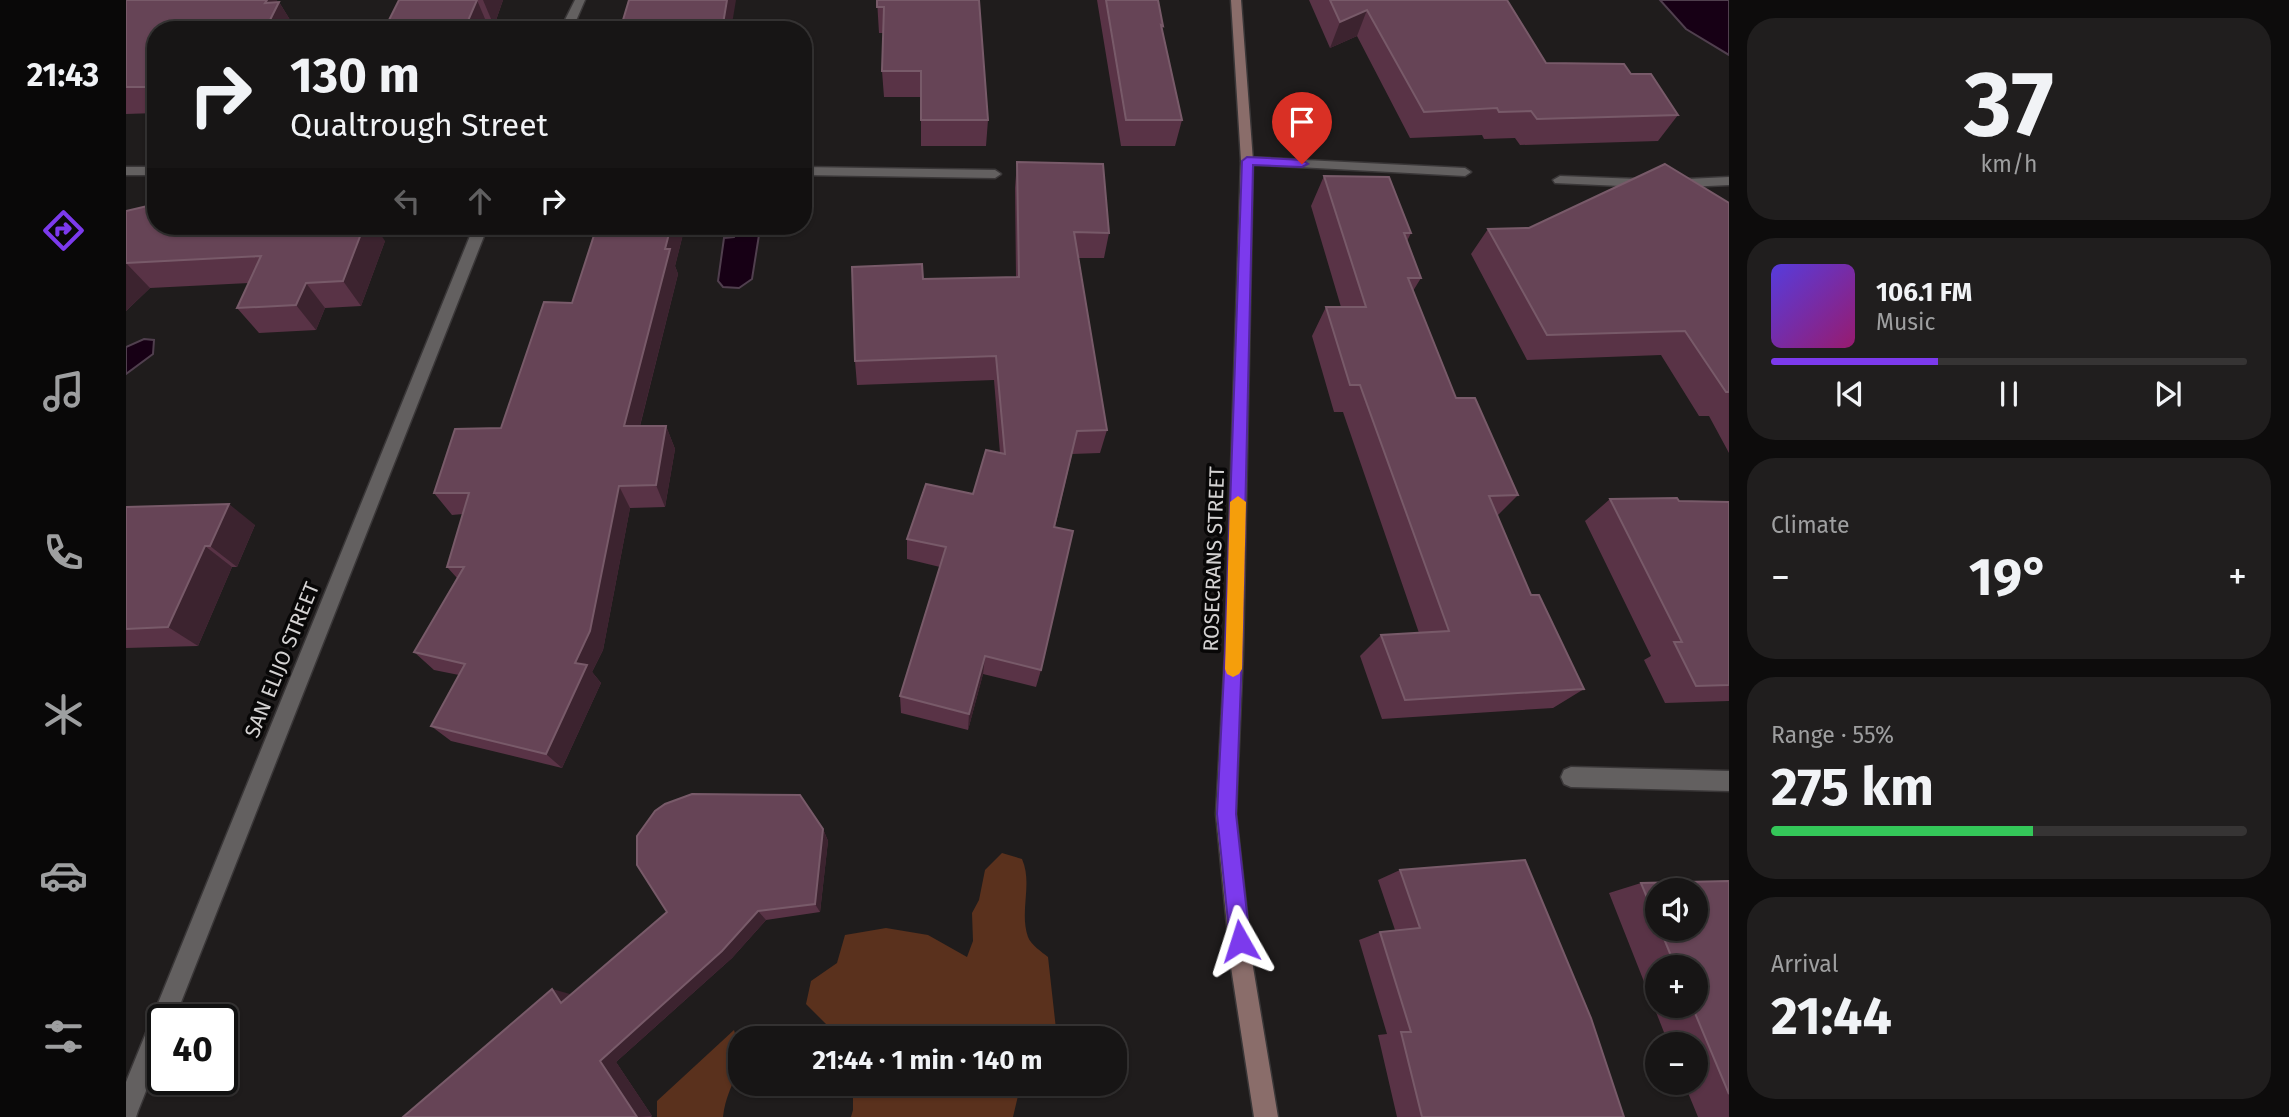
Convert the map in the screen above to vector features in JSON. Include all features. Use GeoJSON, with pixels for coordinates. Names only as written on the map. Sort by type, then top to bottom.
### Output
{"type":"FeatureCollection","features":[{"type":"Feature","properties":{"kind":"street"},"geometry":{"type":"LineString","coordinates":[[570,21],[580,0]]}},
{"type":"Feature","properties":{"kind":"street","name":"ROSECRANS STREET"},"geometry":{"type":"LineString","coordinates":[[1236,0],[1247,161],[1234,653],[1226,814],[1242,967],[1266,1117]]}},
{"type":"Feature","properties":{"kind":"street"},"geometry":{"type":"LineString","coordinates":[[1247,161],[1465,172]]}},
{"type":"Feature","properties":{"kind":"street"},"geometry":{"type":"LineString","coordinates":[[126,171],[147,171]]}},
{"type":"Feature","properties":{"kind":"street"},"geometry":{"type":"LineString","coordinates":[[812,171],[995,174]]}},
{"type":"Feature","properties":{"kind":"street"},"geometry":{"type":"LineString","coordinates":[[1560,180],[1665,184],[1729,181]]}},
{"type":"Feature","properties":{"kind":"street","name":"SAN ELIJO STREET"},"geometry":{"type":"LineString","coordinates":[[126,1111],[477,235]]}},
{"type":"Feature","properties":{"kind":"street"},"geometry":{"type":"LineString","coordinates":[[1571,777],[1729,780]]}},
{"type":"Feature","properties":{"kind":"shaded area"},"geometry":{"type":"Polygon","coordinates":[[[1660,0],[1729,0],[1729,55],[1686,29],[1660,0]]]}},
{"type":"Feature","properties":{"kind":"shaded area"},"geometry":{"type":"Polygon","coordinates":[[[759,235],[752,279],[739,288],[723,287],[718,281],[724,238],[759,235]]]}},
{"type":"Feature","properties":{"kind":"shaded area"},"geometry":{"type":"Polygon","coordinates":[[[144,339],[154,340],[153,354],[126,374],[126,347],[144,339]]]}},
{"type":"Feature","properties":{"kind":"shaded area"},"geometry":{"type":"Polygon","coordinates":[[[1002,853],[1022,859],[1026,878],[1025,917],[1028,937],[1048,957],[1056,1026],[828,1026],[806,1004],[811,981],[837,963],[845,935],[886,928],[928,935],[967,957],[973,941],[972,913],[979,900],[985,870],[1002,853]]]}},
{"type":"Feature","properties":{"kind":"shaded area"},"geometry":{"type":"Polygon","coordinates":[[[728,1036],[728,1096],[723,1117],[657,1117],[657,1101],[728,1036]]]}},
{"type":"Feature","properties":{"kind":"shaded area"},"geometry":{"type":"Polygon","coordinates":[[[853,1096],[1018,1096],[1013,1117],[851,1117],[853,1096]]]}},
{"type":"Feature","properties":{"kind":"building"},"geometry":{"type":"Polygon","coordinates":[[[126,0],[279,2],[270,21],[147,21],[147,87],[126,87],[126,0]]]}},
{"type":"Feature","properties":{"kind":"building"},"geometry":{"type":"Polygon","coordinates":[[[399,0],[477,0],[468,21],[388,21],[399,0]]]}},
{"type":"Feature","properties":{"kind":"building"},"geometry":{"type":"Polygon","coordinates":[[[629,0],[727,0],[724,21],[623,21],[629,0]]]}},
{"type":"Feature","properties":{"kind":"building"},"geometry":{"type":"Polygon","coordinates":[[[877,0],[979,0],[988,120],[921,120],[921,71],[882,71],[884,7],[877,7],[877,0]]]}},
{"type":"Feature","properties":{"kind":"building"},"geometry":{"type":"Polygon","coordinates":[[[1106,0],[1158,0],[1182,120],[1126,120],[1106,0]]]}},
{"type":"Feature","properties":{"kind":"building"},"geometry":{"type":"Polygon","coordinates":[[[1330,0],[1507,0],[1546,63],[1624,64],[1631,74],[1651,74],[1678,115],[1537,119],[1531,111],[1499,112],[1497,108],[1424,112],[1367,10],[1340,22],[1330,0]]]}},
{"type":"Feature","properties":{"kind":"building"},"geometry":{"type":"Polygon","coordinates":[[[1017,162],[1103,164],[1109,233],[1074,232],[1107,430],[1077,431],[1054,527],[1073,531],[1041,670],[985,656],[969,714],[900,696],[946,547],[907,539],[926,484],[973,494],[986,450],[1005,454],[996,356],[855,361],[852,267],[922,264],[923,279],[1019,277],[1017,162]]]}},
{"type":"Feature","properties":{"kind":"building"},"geometry":{"type":"Polygon","coordinates":[[[1665,164],[1729,203],[1729,392],[1726,392],[1685,331],[1547,335],[1488,229],[1529,228],[1665,164]]]}},
{"type":"Feature","properties":{"kind":"building"},"geometry":{"type":"Polygon","coordinates":[[[1324,176],[1389,177],[1411,233],[1404,233],[1421,278],[1408,278],[1456,398],[1475,398],[1518,495],[1489,496],[1531,595],[1539,595],[1584,689],[1405,700],[1381,635],[1449,631],[1360,385],[1350,385],[1326,307],[1366,307],[1324,176]]]}},
{"type":"Feature","properties":{"kind":"building"},"geometry":{"type":"Polygon","coordinates":[[[147,206],[147,235],[361,235],[343,281],[306,283],[296,305],[237,308],[261,256],[126,263],[126,211],[147,206]]]}},
{"type":"Feature","properties":{"kind":"building"},"geometry":{"type":"Polygon","coordinates":[[[594,235],[669,235],[665,249],[670,249],[624,426],[666,426],[656,485],[619,486],[590,631],[575,663],[587,665],[546,754],[431,726],[465,664],[414,652],[464,567],[447,567],[469,493],[434,493],[455,429],[501,428],[544,302],[572,303],[594,235]]]}},
{"type":"Feature","properties":{"kind":"building"},"geometry":{"type":"Polygon","coordinates":[[[1677,498],[1679,501],[1729,502],[1729,685],[1696,686],[1674,642],[1682,642],[1610,499],[1677,498]]]}},
{"type":"Feature","properties":{"kind":"building"},"geometry":{"type":"Polygon","coordinates":[[[229,504],[210,546],[205,546],[168,627],[126,629],[126,507],[229,504]]]}},
{"type":"Feature","properties":{"kind":"building"},"geometry":{"type":"Polygon","coordinates":[[[692,794],[800,795],[823,829],[815,904],[758,911],[722,951],[600,1061],[637,1117],[403,1117],[552,989],[561,1003],[667,912],[637,865],[637,836],[655,811],[665,804],[692,794]]]}},
{"type":"Feature","properties":{"kind":"building"},"geometry":{"type":"Polygon","coordinates":[[[1525,860],[1591,1018],[1624,1117],[1422,1117],[1401,1032],[1411,1032],[1380,932],[1420,928],[1400,870],[1525,860]]]}},
{"type":"Feature","properties":{"kind":"building"},"geometry":{"type":"Polygon","coordinates":[[[1708,881],[1729,881],[1729,1094],[1708,1044],[1708,1032],[1703,1032],[1697,1018],[1708,1018],[1708,955],[1671,955],[1665,941],[1708,941],[1708,881]]]}},
{"type":"Feature","properties":{"kind":"slow traffic"},"geometry":{"type":"LineString","coordinates":[[1233,669],[1238,502]]}},
{"type":"Feature","properties":{"kind":"route"},"geometry":{"type":"LineString","coordinates":[[1240,941],[1226,814],[1234,653],[1247,161],[1302,164]]}}]}
